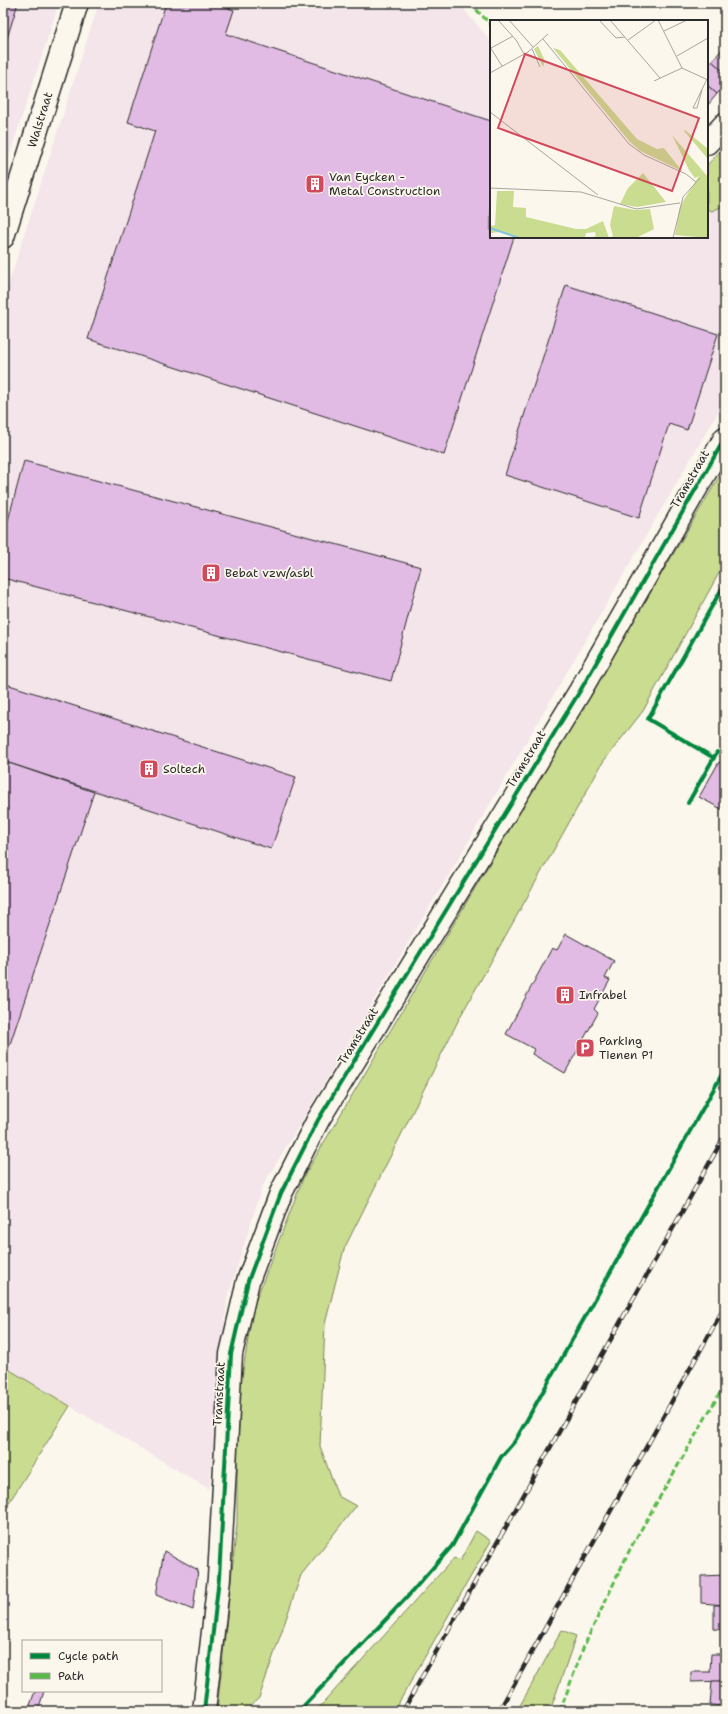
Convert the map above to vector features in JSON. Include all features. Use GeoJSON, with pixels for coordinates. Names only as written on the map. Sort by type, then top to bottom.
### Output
{"type":"FeatureCollection","features":[{"type":"Feature","properties":{"kind":"street","name":"Walstraat"},"geometry":{"type":"LineString","coordinates":[[3,237],[77,3]]}},
{"type":"Feature","properties":{"kind":"street"},"geometry":{"type":"LineString","coordinates":[[708,142],[725,124]]}},
{"type":"Feature","properties":{"kind":"street","name":"Tramstraat"},"geometry":{"type":"LineString","coordinates":[[204,1711],[219,1578],[232,1354],[248,1281],[281,1193],[318,1120],[580,691],[725,438]]}},
{"type":"Feature","properties":{"kind":"shaded area"},"geometry":{"type":"Polygon","coordinates":[[[3,3],[59,3],[3,175],[3,3]]]}},
{"type":"Feature","properties":{"kind":"shaded area"},"geometry":{"type":"Polygon","coordinates":[[[99,3],[459,3],[490,41],[490,238],[708,238],[708,209],[712,211],[725,205],[725,400],[457,861],[262,1187],[227,1300],[209,1489],[3,1366],[3,301],[99,3]]]}},
{"type":"Feature","properties":{"kind":"green space"},"geometry":{"type":"Polygon","coordinates":[[[725,146],[725,205],[712,211],[708,209],[708,164],[725,146]]]}},
{"type":"Feature","properties":{"kind":"green space"},"geometry":{"type":"Polygon","coordinates":[[[725,467],[725,562],[643,711],[603,762],[460,1017],[344,1249],[325,1324],[320,1446],[338,1496],[356,1506],[301,1575],[259,1698],[245,1711],[217,1711],[237,1524],[237,1409],[253,1307],[304,1176],[725,467]]]}},
{"type":"Feature","properties":{"kind":"green space"},"geometry":{"type":"Polygon","coordinates":[[[3,1366],[70,1406],[3,1512],[3,1366]]]}},
{"type":"Feature","properties":{"kind":"green space"},"geometry":{"type":"Polygon","coordinates":[[[476,1531],[491,1541],[394,1711],[316,1711],[454,1558],[460,1561],[476,1531]]]}},
{"type":"Feature","properties":{"kind":"green space"},"geometry":{"type":"Polygon","coordinates":[[[562,1630],[576,1636],[550,1711],[517,1711],[562,1630]]]}},
{"type":"Feature","properties":{"kind":"building"},"geometry":{"type":"Polygon","coordinates":[[[3,3],[18,3],[3,51],[3,3]]]}},
{"type":"Feature","properties":{"kind":"building","name":"Van Eycken - Metal Construction"},"geometry":{"type":"Polygon","coordinates":[[[166,3],[213,3],[234,10],[226,34],[490,121],[490,238],[514,238],[444,455],[88,339],[155,131],[128,122],[166,3]]]}},
{"type":"Feature","properties":{"kind":"building"},"geometry":{"type":"Polygon","coordinates":[[[725,46],[725,73],[712,61],[725,46]]]}},
{"type":"Feature","properties":{"kind":"building"},"geometry":{"type":"Polygon","coordinates":[[[712,61],[725,73],[725,85],[717,94],[708,86],[708,66],[712,61]]]}},
{"type":"Feature","properties":{"kind":"building"},"geometry":{"type":"Polygon","coordinates":[[[708,86],[717,94],[708,105],[708,86]]]}},
{"type":"Feature","properties":{"kind":"building"},"geometry":{"type":"Polygon","coordinates":[[[566,285],[718,334],[687,430],[669,424],[639,518],[505,475],[566,285]]]}},
{"type":"Feature","properties":{"kind":"building","name":"Bebat vzw/asbl"},"geometry":{"type":"Polygon","coordinates":[[[24,461],[421,567],[391,681],[3,578],[3,539],[24,461]]]}},
{"type":"Feature","properties":{"kind":"building","name":"Soltech"},"geometry":{"type":"Polygon","coordinates":[[[3,683],[296,777],[271,849],[3,761],[3,683]]]}},
{"type":"Feature","properties":{"kind":"building"},"geometry":{"type":"Polygon","coordinates":[[[3,761],[94,792],[3,1065],[3,761]]]}},
{"type":"Feature","properties":{"kind":"building"},"geometry":{"type":"Polygon","coordinates":[[[719,762],[725,766],[725,811],[699,797],[719,762]]]}},
{"type":"Feature","properties":{"kind":"building","name":"Infrabel"},"geometry":{"type":"Polygon","coordinates":[[[566,934],[614,961],[605,978],[610,980],[594,1009],[598,1013],[565,1073],[532,1054],[534,1049],[506,1034],[552,948],[557,950],[566,934]]]}},
{"type":"Feature","properties":{"kind":"building"},"geometry":{"type":"Polygon","coordinates":[[[164,1551],[198,1570],[193,1610],[156,1595],[164,1551]]]}},
{"type":"Feature","properties":{"kind":"building"},"geometry":{"type":"Polygon","coordinates":[[[725,1575],[725,1605],[701,1603],[701,1576],[725,1575]]]}},
{"type":"Feature","properties":{"kind":"building"},"geometry":{"type":"Polygon","coordinates":[[[714,1605],[725,1605],[725,1630],[714,1629],[714,1605]]]}},
{"type":"Feature","properties":{"kind":"building"},"geometry":{"type":"Polygon","coordinates":[[[711,1654],[725,1654],[725,1681],[691,1682],[691,1672],[710,1672],[711,1654]]]}},
{"type":"Feature","properties":{"kind":"building"},"geometry":{"type":"Polygon","coordinates":[[[712,1681],[725,1681],[725,1706],[710,1705],[712,1681]]]}},
{"type":"Feature","properties":{"kind":"building"},"geometry":{"type":"Polygon","coordinates":[[[35,1692],[44,1692],[38,1711],[28,1711],[35,1692]]]}},
{"type":"Feature","properties":{"kind":"railway"},"geometry":{"type":"LineString","coordinates":[[403,1711],[725,1135]]}},
{"type":"Feature","properties":{"kind":"railway"},"geometry":{"type":"LineString","coordinates":[[499,1711],[725,1306]]}},
{"type":"Feature","properties":{"kind":"marked path"},"geometry":{"type":"LineString","coordinates":[[470,3],[490,24]]}},
{"type":"Feature","properties":{"kind":"marked path"},"geometry":{"type":"LineString","coordinates":[[560,1711],[584,1646],[631,1547],[725,1384]]}},
{"type":"Feature","properties":{"kind":"cycle path"},"geometry":{"type":"LineString","coordinates":[[204,1711],[219,1578],[231,1354],[248,1281],[281,1193],[318,1120],[580,691],[725,438]]}},
{"type":"Feature","properties":{"kind":"cycle path"},"geometry":{"type":"LineString","coordinates":[[714,758],[648,719],[725,583]]}},
{"type":"Feature","properties":{"kind":"cycle path"},"geometry":{"type":"LineString","coordinates":[[688,803],[717,752]]}},
{"type":"Feature","properties":{"kind":"cycle path"},"geometry":{"type":"LineString","coordinates":[[299,1711],[409,1595],[452,1546],[501,1457],[515,1441],[725,1069]]}},
{"type":"Feature","properties":{"kind":"place","name":"Van Eycken - Metal Construction"},"geometry":{"type":"Point","coordinates":[315,184]}},
{"type":"Feature","properties":{"kind":"place","name":"Bebat vzw/asbl"},"geometry":{"type":"Point","coordinates":[211,573]}},
{"type":"Feature","properties":{"kind":"place","name":"Soltech"},"geometry":{"type":"Point","coordinates":[149,769]}},
{"type":"Feature","properties":{"kind":"place","name":"Infrabel"},"geometry":{"type":"Point","coordinates":[565,995]}},
{"type":"Feature","properties":{"kind":"place","name":"Parking Tienen P1"},"geometry":{"type":"Point","coordinates":[585,1048]}}]}
